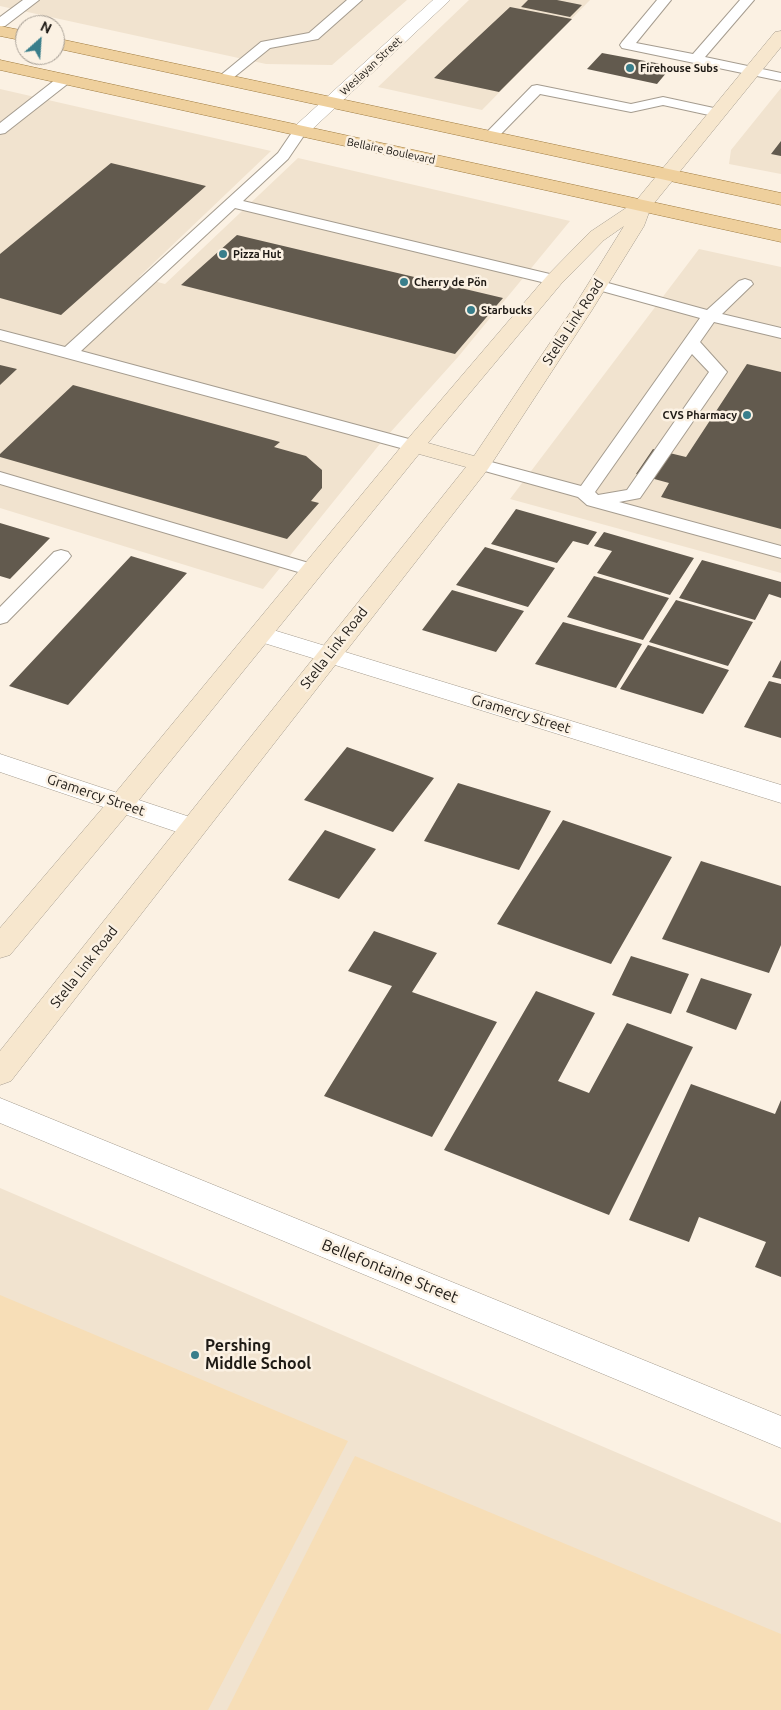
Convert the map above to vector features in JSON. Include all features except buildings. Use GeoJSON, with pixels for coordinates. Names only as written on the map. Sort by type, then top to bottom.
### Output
{"type":"FeatureCollection","features":[{"type":"Feature","properties":{"kind":"main road"},"geometry":{"type":"LineString","coordinates":[[0,31],[15,34]]}},
{"type":"Feature","properties":{"kind":"main road","name":"Stella Link Road"},"geometry":{"type":"LineString","coordinates":[[0,947],[121,804],[414,446],[554,280],[597,236],[642,206],[781,36]]}},
{"type":"Feature","properties":{"kind":"main road"},"geometry":{"type":"LineString","coordinates":[[65,45],[781,199]]}},
{"type":"Feature","properties":{"kind":"main road","name":"Bellaire Boulevard"},"geometry":{"type":"LineString","coordinates":[[0,65],[781,236]]}},
{"type":"Feature","properties":{"kind":"main road","name":"Stella Link Road"},"geometry":{"type":"LineString","coordinates":[[0,1073],[328,654],[480,464],[582,310],[634,226],[642,206]]}},
{"type":"Feature","properties":{"kind":"main road"},"geometry":{"type":"LineString","coordinates":[[414,446],[480,464]]}},
{"type":"Feature","properties":{"kind":"street","name":"Weslayan Street"},"geometry":{"type":"LineString","coordinates":[[300,131],[442,0]]}},
{"type":"Feature","properties":{"kind":"street","name":"Gramercy Street"},"geometry":{"type":"LineString","coordinates":[[260,634],[781,794]]}},
{"type":"Feature","properties":{"kind":"street","name":"Gramercy Street"},"geometry":{"type":"LineString","coordinates":[[0,763],[192,828]]}},
{"type":"Feature","properties":{"kind":"street","name":"Bellefontaine Street"},"geometry":{"type":"LineString","coordinates":[[0,1110],[781,1432]]}},
{"type":"Feature","properties":{"kind":"lane"},"geometry":{"type":"LineString","coordinates":[[0,23],[32,0]]}},
{"type":"Feature","properties":{"kind":"lane"},"geometry":{"type":"LineString","coordinates":[[223,79],[266,45],[313,36],[355,0]]}},
{"type":"Feature","properties":{"kind":"lane"},"geometry":{"type":"LineString","coordinates":[[664,0],[627,45],[781,77]]}},
{"type":"Feature","properties":{"kind":"lane"},"geometry":{"type":"LineString","coordinates":[[696,59],[746,0]]}},
{"type":"Feature","properties":{"kind":"lane"},"geometry":{"type":"LineString","coordinates":[[0,130],[65,80]]}},
{"type":"Feature","properties":{"kind":"lane"},"geometry":{"type":"LineString","coordinates":[[491,136],[537,88],[631,108],[663,101],[718,113]]}},
{"type":"Feature","properties":{"kind":"lane"},"geometry":{"type":"LineString","coordinates":[[68,354],[283,156],[300,131]]}},
{"type":"Feature","properties":{"kind":"lane"},"geometry":{"type":"LineString","coordinates":[[232,203],[554,280]]}},
{"type":"Feature","properties":{"kind":"lane"},"geometry":{"type":"LineString","coordinates":[[589,497],[710,316],[745,284]]}},
{"type":"Feature","properties":{"kind":"lane"},"geometry":{"type":"LineString","coordinates":[[597,285],[781,333]]}},
{"type":"Feature","properties":{"kind":"lane"},"geometry":{"type":"LineString","coordinates":[[0,335],[414,446]]}},
{"type":"Feature","properties":{"kind":"lane"},"geometry":{"type":"LineString","coordinates":[[589,497],[634,494],[718,372],[691,343]]}},
{"type":"Feature","properties":{"kind":"lane"},"geometry":{"type":"LineString","coordinates":[[480,464],[781,552]]}},
{"type":"Feature","properties":{"kind":"lane"},"geometry":{"type":"LineString","coordinates":[[0,478],[312,570]]}},
{"type":"Feature","properties":{"kind":"lane"},"geometry":{"type":"LineString","coordinates":[[0,618],[61,556]]}},
{"type":"Feature","properties":{"kind":"shaded area"},"geometry":{"type":"Polygon","coordinates":[[[0,0],[407,0],[332,65],[266,64],[65,20],[65,15],[41,15],[0,6],[0,0]]]}},
{"type":"Feature","properties":{"kind":"shaded area"},"geometry":{"type":"Polygon","coordinates":[[[469,0],[590,0],[482,110],[378,87],[469,0]]]}},
{"type":"Feature","properties":{"kind":"shaded area"},"geometry":{"type":"Polygon","coordinates":[[[781,88],[781,174],[729,164],[731,150],[781,88]]]}},
{"type":"Feature","properties":{"kind":"shaded area"},"geometry":{"type":"Polygon","coordinates":[[[0,89],[271,151],[139,277],[165,284],[298,158],[570,221],[458,357],[379,445],[263,589],[0,508],[0,89]]]}},
{"type":"Feature","properties":{"kind":"shaded area"},"geometry":{"type":"Polygon","coordinates":[[[699,249],[781,267],[781,573],[510,499],[699,249]]]}},
{"type":"Feature","properties":{"kind":"shaded area","name":"Pershing Middle School"},"geometry":{"type":"Polygon","coordinates":[[[0,1188],[781,1523],[781,1710],[0,1710],[0,1188]]]}},
{"type":"Feature","properties":{"kind":"shaded area"},"geometry":{"type":"Polygon","coordinates":[[[0,1295],[348,1441],[208,1710],[0,1710],[0,1295]]]}},
{"type":"Feature","properties":{"kind":"shaded area"},"geometry":{"type":"Polygon","coordinates":[[[355,1456],[781,1634],[781,1710],[227,1710],[355,1456]]]}},
{"type":"Feature","properties":{"kind":"place","name":"Firehouse Subs"},"geometry":{"type":"Point","coordinates":[630,68]}},
{"type":"Feature","properties":{"kind":"place","name":"Pizza Hut"},"geometry":{"type":"Point","coordinates":[223,254]}},
{"type":"Feature","properties":{"kind":"place","name":"Cherry de Pön"},"geometry":{"type":"Point","coordinates":[404,282]}},
{"type":"Feature","properties":{"kind":"place","name":"Starbucks"},"geometry":{"type":"Point","coordinates":[471,310]}},
{"type":"Feature","properties":{"kind":"place","name":"CVS Pharmacy"},"geometry":{"type":"Point","coordinates":[747,415]}},
{"type":"Feature","properties":{"kind":"place","name":"Pershing Middle School"},"geometry":{"type":"Point","coordinates":[195,1355]}}]}
